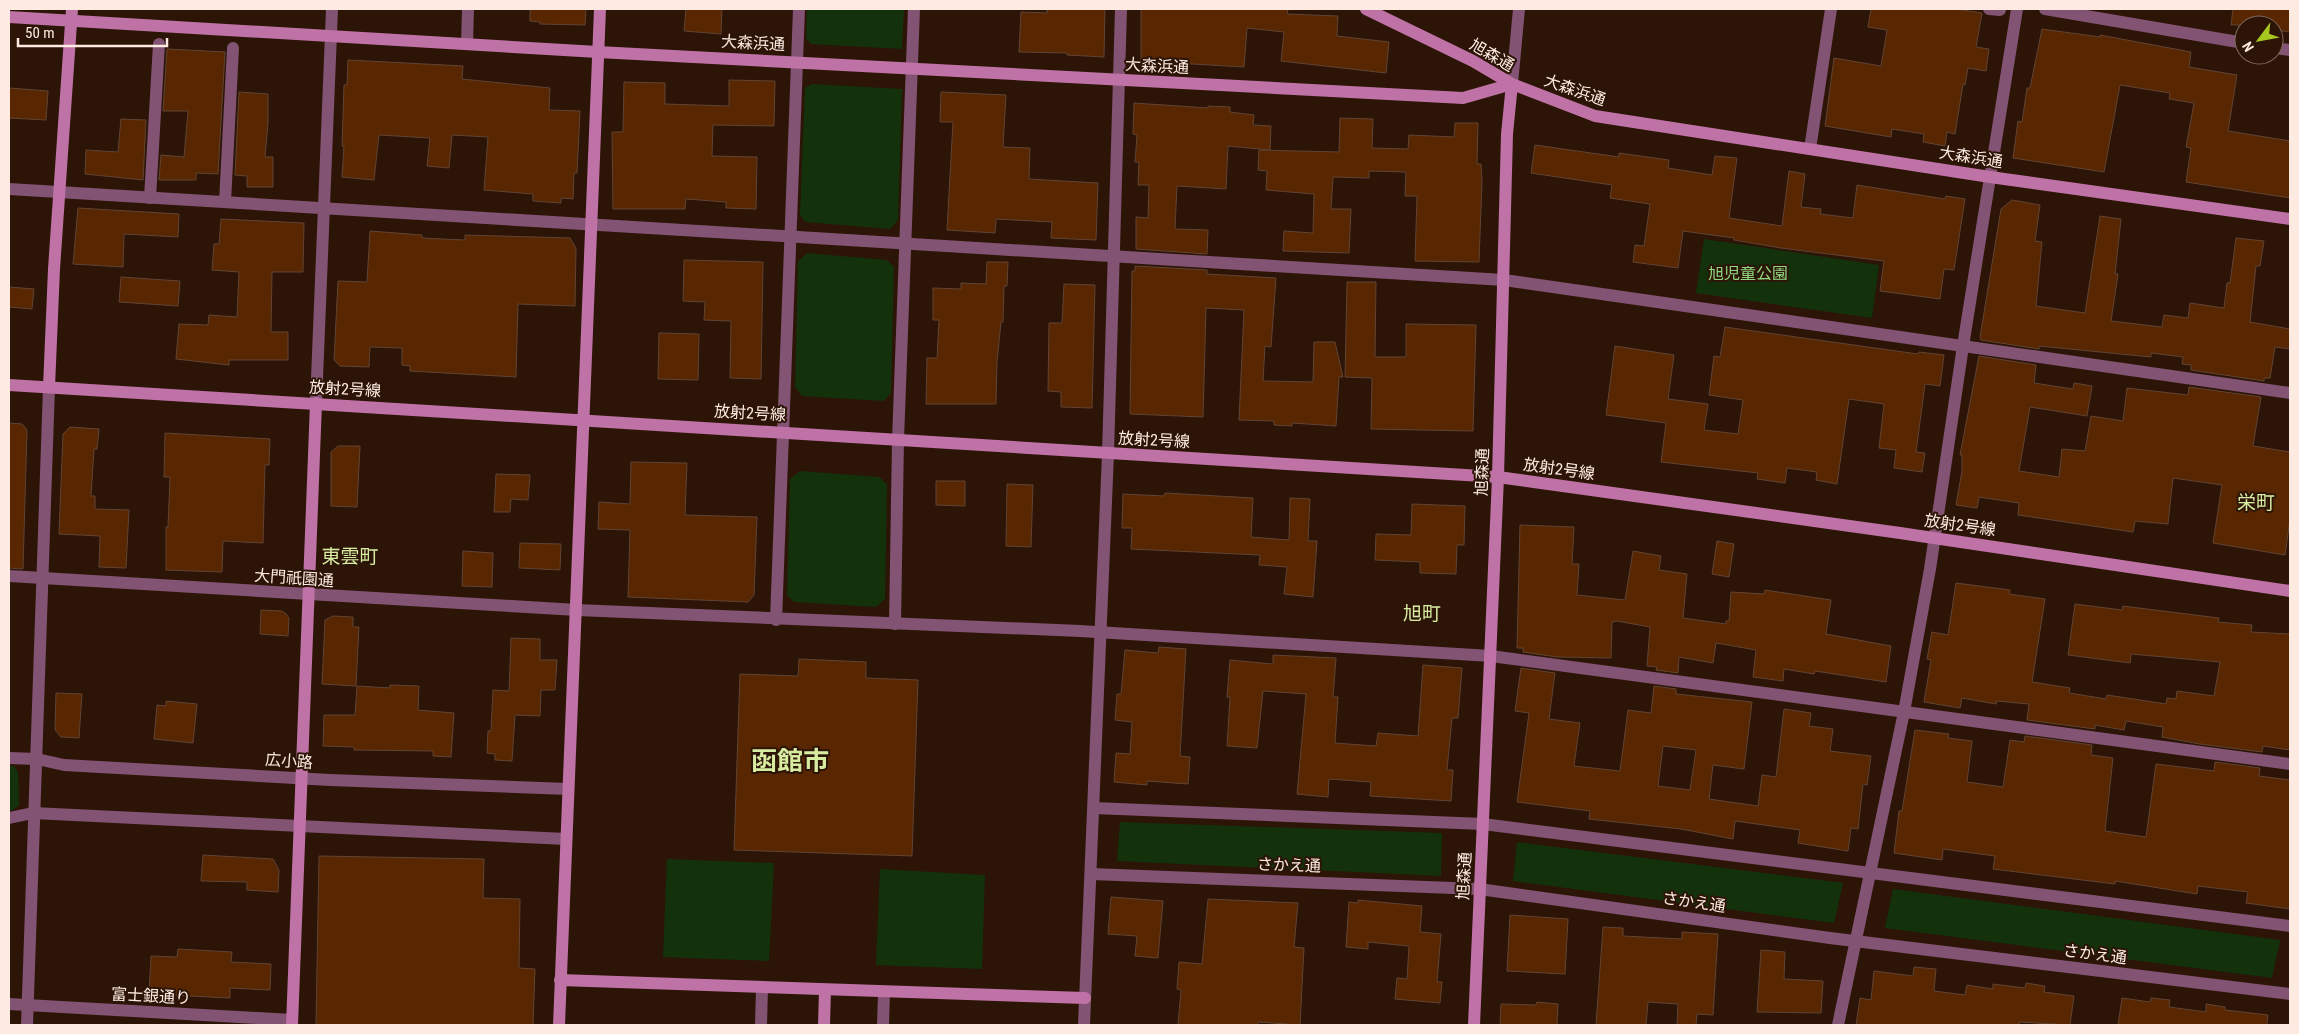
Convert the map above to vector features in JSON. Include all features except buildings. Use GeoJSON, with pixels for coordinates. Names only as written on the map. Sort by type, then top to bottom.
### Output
{"type":"FeatureCollection","features":[{"type":"Feature","properties":{"kind":"street"},"geometry":{"type":"LineString","coordinates":[[292,1022],[332,9]]}},
{"type":"Feature","properties":{"kind":"street"},"geometry":{"type":"LineString","coordinates":[[466,44],[468,9]]}},
{"type":"Feature","properties":{"kind":"street"},"geometry":{"type":"LineString","coordinates":[[559,1025],[600,9]]}},
{"type":"Feature","properties":{"kind":"street"},"geometry":{"type":"LineString","coordinates":[[776,620],[799,9]]}},
{"type":"Feature","properties":{"kind":"street"},"geometry":{"type":"LineString","coordinates":[[894,624],[898,440],[907,244],[914,9]]}},
{"type":"Feature","properties":{"kind":"street"},"geometry":{"type":"LineString","coordinates":[[1084,1025],[1108,454],[1121,9]]}},
{"type":"Feature","properties":{"kind":"street","name":"旭森通"},"geometry":{"type":"LineString","coordinates":[[1366,9],[1473,61],[1512,84],[1506,134],[1498,477],[1474,1025]]}},
{"type":"Feature","properties":{"kind":"street"},"geometry":{"type":"LineString","coordinates":[[1512,84],[1519,9]]}},
{"type":"Feature","properties":{"kind":"street"},"geometry":{"type":"LineString","coordinates":[[1810,149],[1831,9]]}},
{"type":"Feature","properties":{"kind":"street"},"geometry":{"type":"LineString","coordinates":[[1838,1025],[1904,712],[1935,538],[1963,346],[2017,9]]}},
{"type":"Feature","properties":{"kind":"street"},"geometry":{"type":"LineString","coordinates":[[2045,9],[2234,40]]}},
{"type":"Feature","properties":{"kind":"street"},"geometry":{"type":"LineString","coordinates":[[27,1025],[49,387],[59,192],[72,15]]}},
{"type":"Feature","properties":{"kind":"street","name":"大森浜通"},"geometry":{"type":"LineString","coordinates":[[9,17],[72,15],[331,35],[598,52],[1463,98],[1512,84],[1595,116],[1990,177],[2290,219]]}},
{"type":"Feature","properties":{"kind":"street"},"geometry":{"type":"LineString","coordinates":[[150,198],[159,44]]}},
{"type":"Feature","properties":{"kind":"street"},"geometry":{"type":"LineString","coordinates":[[226,202],[233,48]]}},
{"type":"Feature","properties":{"kind":"street"},"geometry":{"type":"LineString","coordinates":[[9,189],[1504,280],[2290,393]]}},
{"type":"Feature","properties":{"kind":"street","name":"放射2号線"},"geometry":{"type":"LineString","coordinates":[[9,385],[782,431],[1108,454],[1498,477],[1935,538],[2290,591]]}},
{"type":"Feature","properties":{"kind":"street","name":"大門祇園通"},"geometry":{"type":"LineString","coordinates":[[9,576],[309,596],[776,620],[1100,633],[1490,656],[2290,764]]}},
{"type":"Feature","properties":{"kind":"street","name":"広小路"},"geometry":{"type":"LineString","coordinates":[[9,758],[37,759],[64,765],[568,789]]}},
{"type":"Feature","properties":{"kind":"street"},"geometry":{"type":"LineString","coordinates":[[1094,808],[1483,824],[2290,926]]}},
{"type":"Feature","properties":{"kind":"street"},"geometry":{"type":"LineString","coordinates":[[9,818],[34,813],[566,839]]}},
{"type":"Feature","properties":{"kind":"street","name":"さかえ通"},"geometry":{"type":"LineString","coordinates":[[1091,874],[1480,889],[1856,941],[2290,994]]}},
{"type":"Feature","properties":{"kind":"street"},"geometry":{"type":"LineString","coordinates":[[560,980],[1085,998]]}},
{"type":"Feature","properties":{"kind":"street"},"geometry":{"type":"LineString","coordinates":[[761,1025],[762,988]]}},
{"type":"Feature","properties":{"kind":"street"},"geometry":{"type":"LineString","coordinates":[[824,1025],[825,990]]}},
{"type":"Feature","properties":{"kind":"street"},"geometry":{"type":"LineString","coordinates":[[883,1025],[884,992]]}},
{"type":"Feature","properties":{"kind":"street","name":"富士銀通り"},"geometry":{"type":"LineString","coordinates":[[9,1004],[292,1022]]}},
{"type":"Feature","properties":{"kind":"green space"},"geometry":{"type":"Polygon","coordinates":[[[807,9],[904,9],[902,49],[811,44],[806,38],[807,9]]]}},
{"type":"Feature","properties":{"kind":"green space"},"geometry":{"type":"Polygon","coordinates":[[[812,84],[902,89],[898,220],[890,229],[805,222],[800,215],[805,88],[812,84]]]}},
{"type":"Feature","properties":{"kind":"green space","name":"旭児童公園"},"geometry":{"type":"Polygon","coordinates":[[[1704,239],[1879,265],[1872,318],[1696,293],[1704,239]]]}},
{"type":"Feature","properties":{"kind":"green space"},"geometry":{"type":"Polygon","coordinates":[[[807,253],[887,260],[894,267],[891,393],[884,401],[802,396],[795,387],[798,262],[807,253]]]}},
{"type":"Feature","properties":{"kind":"green space"},"geometry":{"type":"Polygon","coordinates":[[[800,471],[879,477],[887,484],[885,599],[876,607],[794,602],[787,595],[790,479],[800,471]]]}},
{"type":"Feature","properties":{"kind":"green space"},"geometry":{"type":"Polygon","coordinates":[[[9,766],[14,766],[18,772],[19,805],[13,810],[9,810],[9,766]]]}},
{"type":"Feature","properties":{"kind":"green space"},"geometry":{"type":"Polygon","coordinates":[[[1120,822],[1442,833],[1441,876],[1117,861],[1120,822]]]}},
{"type":"Feature","properties":{"kind":"green space"},"geometry":{"type":"Polygon","coordinates":[[[1517,842],[1843,883],[1834,923],[1513,881],[1517,842]]]}},
{"type":"Feature","properties":{"kind":"green space"},"geometry":{"type":"Polygon","coordinates":[[[667,859],[774,863],[769,961],[663,957],[667,859]]]}},
{"type":"Feature","properties":{"kind":"green space"},"geometry":{"type":"Polygon","coordinates":[[[880,869],[985,875],[982,969],[876,965],[880,869]]]}},
{"type":"Feature","properties":{"kind":"green space"},"geometry":{"type":"Polygon","coordinates":[[[1893,889],[2280,940],[2272,978],[1885,928],[1893,889]]]}},
{"type":"Feature","properties":{"kind":"district","name":"栄町"},"geometry":{"type":"Point","coordinates":[2256,502]}},
{"type":"Feature","properties":{"kind":"district","name":"東雲町"},"geometry":{"type":"Point","coordinates":[350,556]}},
{"type":"Feature","properties":{"kind":"district","name":"旭町"},"geometry":{"type":"Point","coordinates":[1422,613]}},
{"type":"Feature","properties":{"kind":"district","name":"函館市"},"geometry":{"type":"Point","coordinates":[790,761]}}]}
